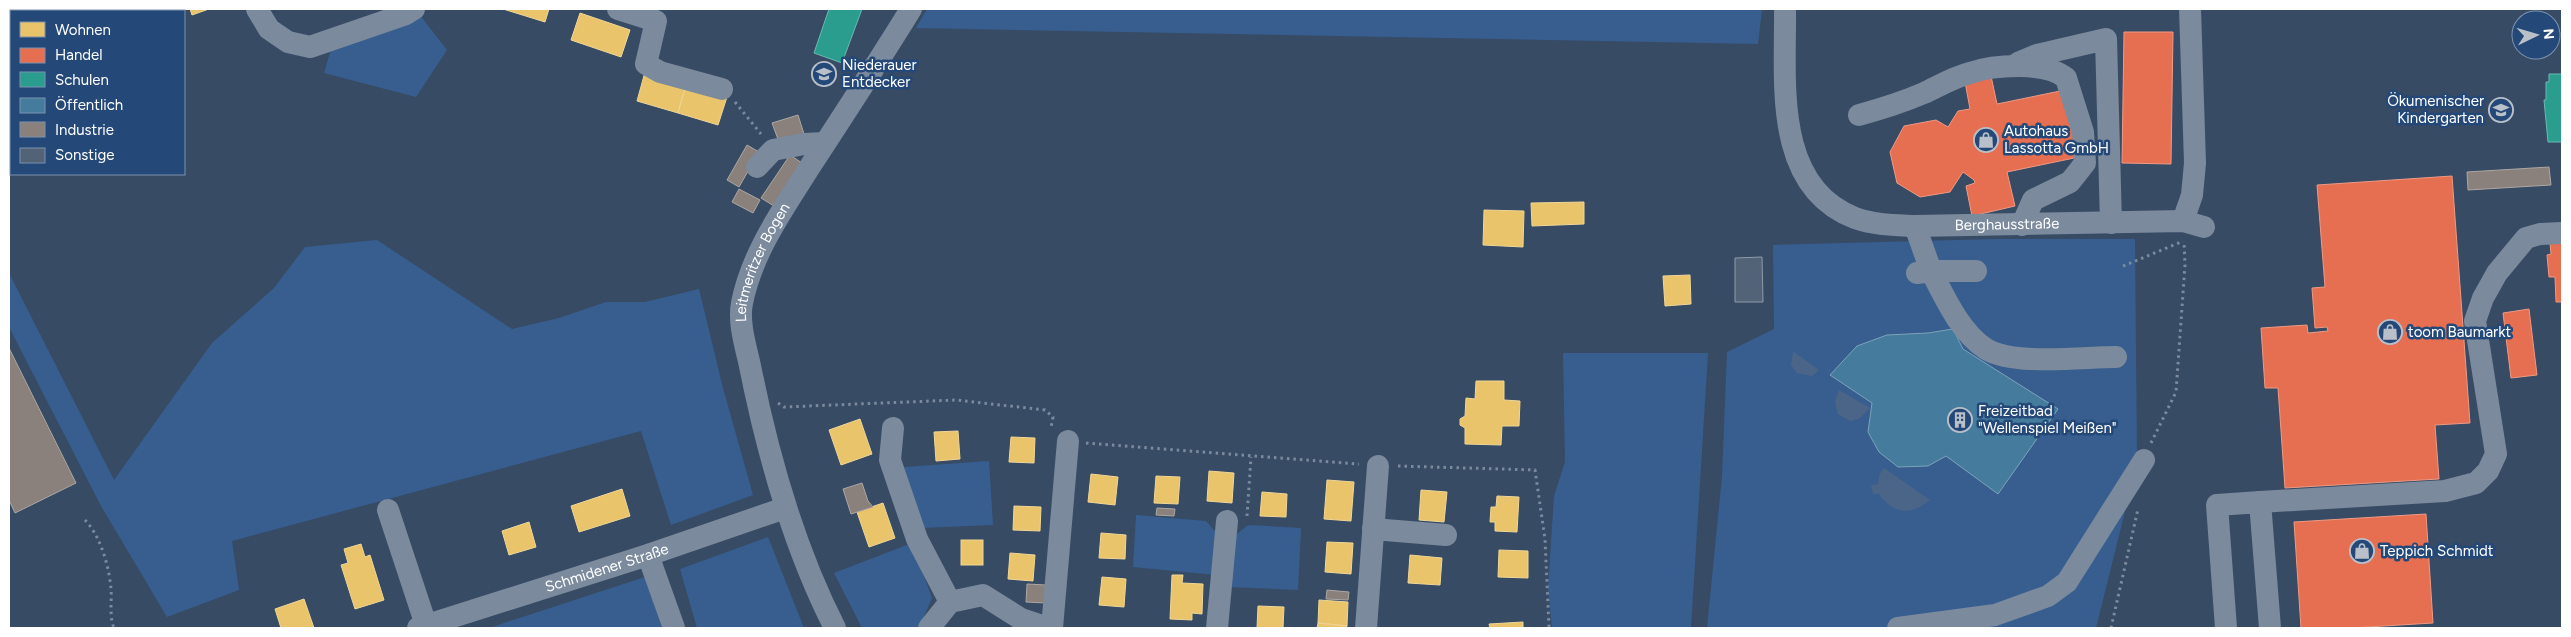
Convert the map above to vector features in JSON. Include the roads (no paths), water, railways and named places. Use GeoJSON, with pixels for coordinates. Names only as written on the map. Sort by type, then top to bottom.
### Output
{"type":"FeatureCollection","features":[{"type":"Feature","properties":{"kind":"street"},"geometry":{"type":"LineString","coordinates":[[257,9],[269,29],[288,42],[310,47],[406,14],[414,9]]}},
{"type":"Feature","properties":{"kind":"street"},"geometry":{"type":"LineString","coordinates":[[618,9],[658,15],[646,64],[660,72],[722,90]]}},
{"type":"Feature","properties":{"kind":"street","name":"Leitmeritzer Bogen"},"geometry":{"type":"LineString","coordinates":[[835,628],[816,590],[785,508],[757,400],[742,325],[741,306],[759,252],[825,143],[911,9]]}},
{"type":"Feature","properties":{"kind":"street","name":"Berghausstraße"},"geometry":{"type":"LineString","coordinates":[[1785,9],[1788,120],[1791,139],[1804,172],[1814,189],[1837,209],[1854,218],[1872,223],[1915,226],[2111,223],[2190,229],[2200,196],[2195,163],[2190,9]]}},
{"type":"Feature","properties":{"kind":"street"},"geometry":{"type":"LineString","coordinates":[[2008,67],[2037,55],[2106,39],[2111,223]]}},
{"type":"Feature","properties":{"kind":"street"},"geometry":{"type":"LineString","coordinates":[[1859,115],[1889,107],[1971,72],[2008,67],[2050,68],[2066,78],[2083,132],[2085,163],[2070,182],[2033,200],[2022,225]]}},
{"type":"Feature","properties":{"kind":"street"},"geometry":{"type":"LineString","coordinates":[[758,167],[773,150],[804,144],[825,143]]}},
{"type":"Feature","properties":{"kind":"street"},"geometry":{"type":"LineString","coordinates":[[1915,226],[1924,272],[1970,334],[1985,348],[1999,356],[2019,359],[2116,357]]}},
{"type":"Feature","properties":{"kind":"street"},"geometry":{"type":"LineString","coordinates":[[2226,628],[2217,505],[2445,491],[2476,483],[2488,471],[2496,454],[2474,322],[2483,298],[2497,273],[2526,238],[2540,234],[2562,233]]}},
{"type":"Feature","properties":{"kind":"street"},"geometry":{"type":"LineString","coordinates":[[1924,272],[1976,271]]}},
{"type":"Feature","properties":{"kind":"street"},"geometry":{"type":"LineString","coordinates":[[893,428],[890,460],[917,539],[950,602]]}},
{"type":"Feature","properties":{"kind":"street"},"geometry":{"type":"LineString","coordinates":[[1052,628],[1068,441]]}},
{"type":"Feature","properties":{"kind":"street"},"geometry":{"type":"LineString","coordinates":[[1898,628],[1929,626],[1995,615],[2048,596],[2067,582],[2144,460]]}},
{"type":"Feature","properties":{"kind":"street"},"geometry":{"type":"LineString","coordinates":[[1366,628],[1378,466]]}},
{"type":"Feature","properties":{"kind":"street"},"geometry":{"type":"LineString","coordinates":[[2260,502],[2270,628]]}},
{"type":"Feature","properties":{"kind":"street","name":"Schmidener Straße"},"geometry":{"type":"LineString","coordinates":[[388,510],[422,627],[648,555],[785,508]]}},
{"type":"Feature","properties":{"kind":"street"},"geometry":{"type":"LineString","coordinates":[[1216,628],[1228,521]]}},
{"type":"Feature","properties":{"kind":"street"},"geometry":{"type":"LineString","coordinates":[[1373,529],[1446,535]]}},
{"type":"Feature","properties":{"kind":"street"},"geometry":{"type":"LineString","coordinates":[[648,555],[674,628]]}},
{"type":"Feature","properties":{"kind":"street"},"geometry":{"type":"LineString","coordinates":[[929,628],[950,602],[983,595],[1021,619],[1048,628]]}},
{"type":"Feature","properties":{"kind":"place","name":"Niederauer Entdecker"},"geometry":{"type":"Point","coordinates":[824,74]}},
{"type":"Feature","properties":{"kind":"place","name":"Ökumenischer Kindergarten"},"geometry":{"type":"Point","coordinates":[2501,110]}},
{"type":"Feature","properties":{"kind":"place","name":"Autohaus Lassotta GmbH"},"geometry":{"type":"Point","coordinates":[1986,140]}},
{"type":"Feature","properties":{"kind":"place","name":"toom Baumarkt"},"geometry":{"type":"Point","coordinates":[2390,332]}},
{"type":"Feature","properties":{"kind":"place","name":"Freizeitbad \"Wellenspiel Meißen\""},"geometry":{"type":"Point","coordinates":[1960,420]}},
{"type":"Feature","properties":{"kind":"place","name":"Teppich Schmidt"},"geometry":{"type":"Point","coordinates":[2362,551]}}]}
